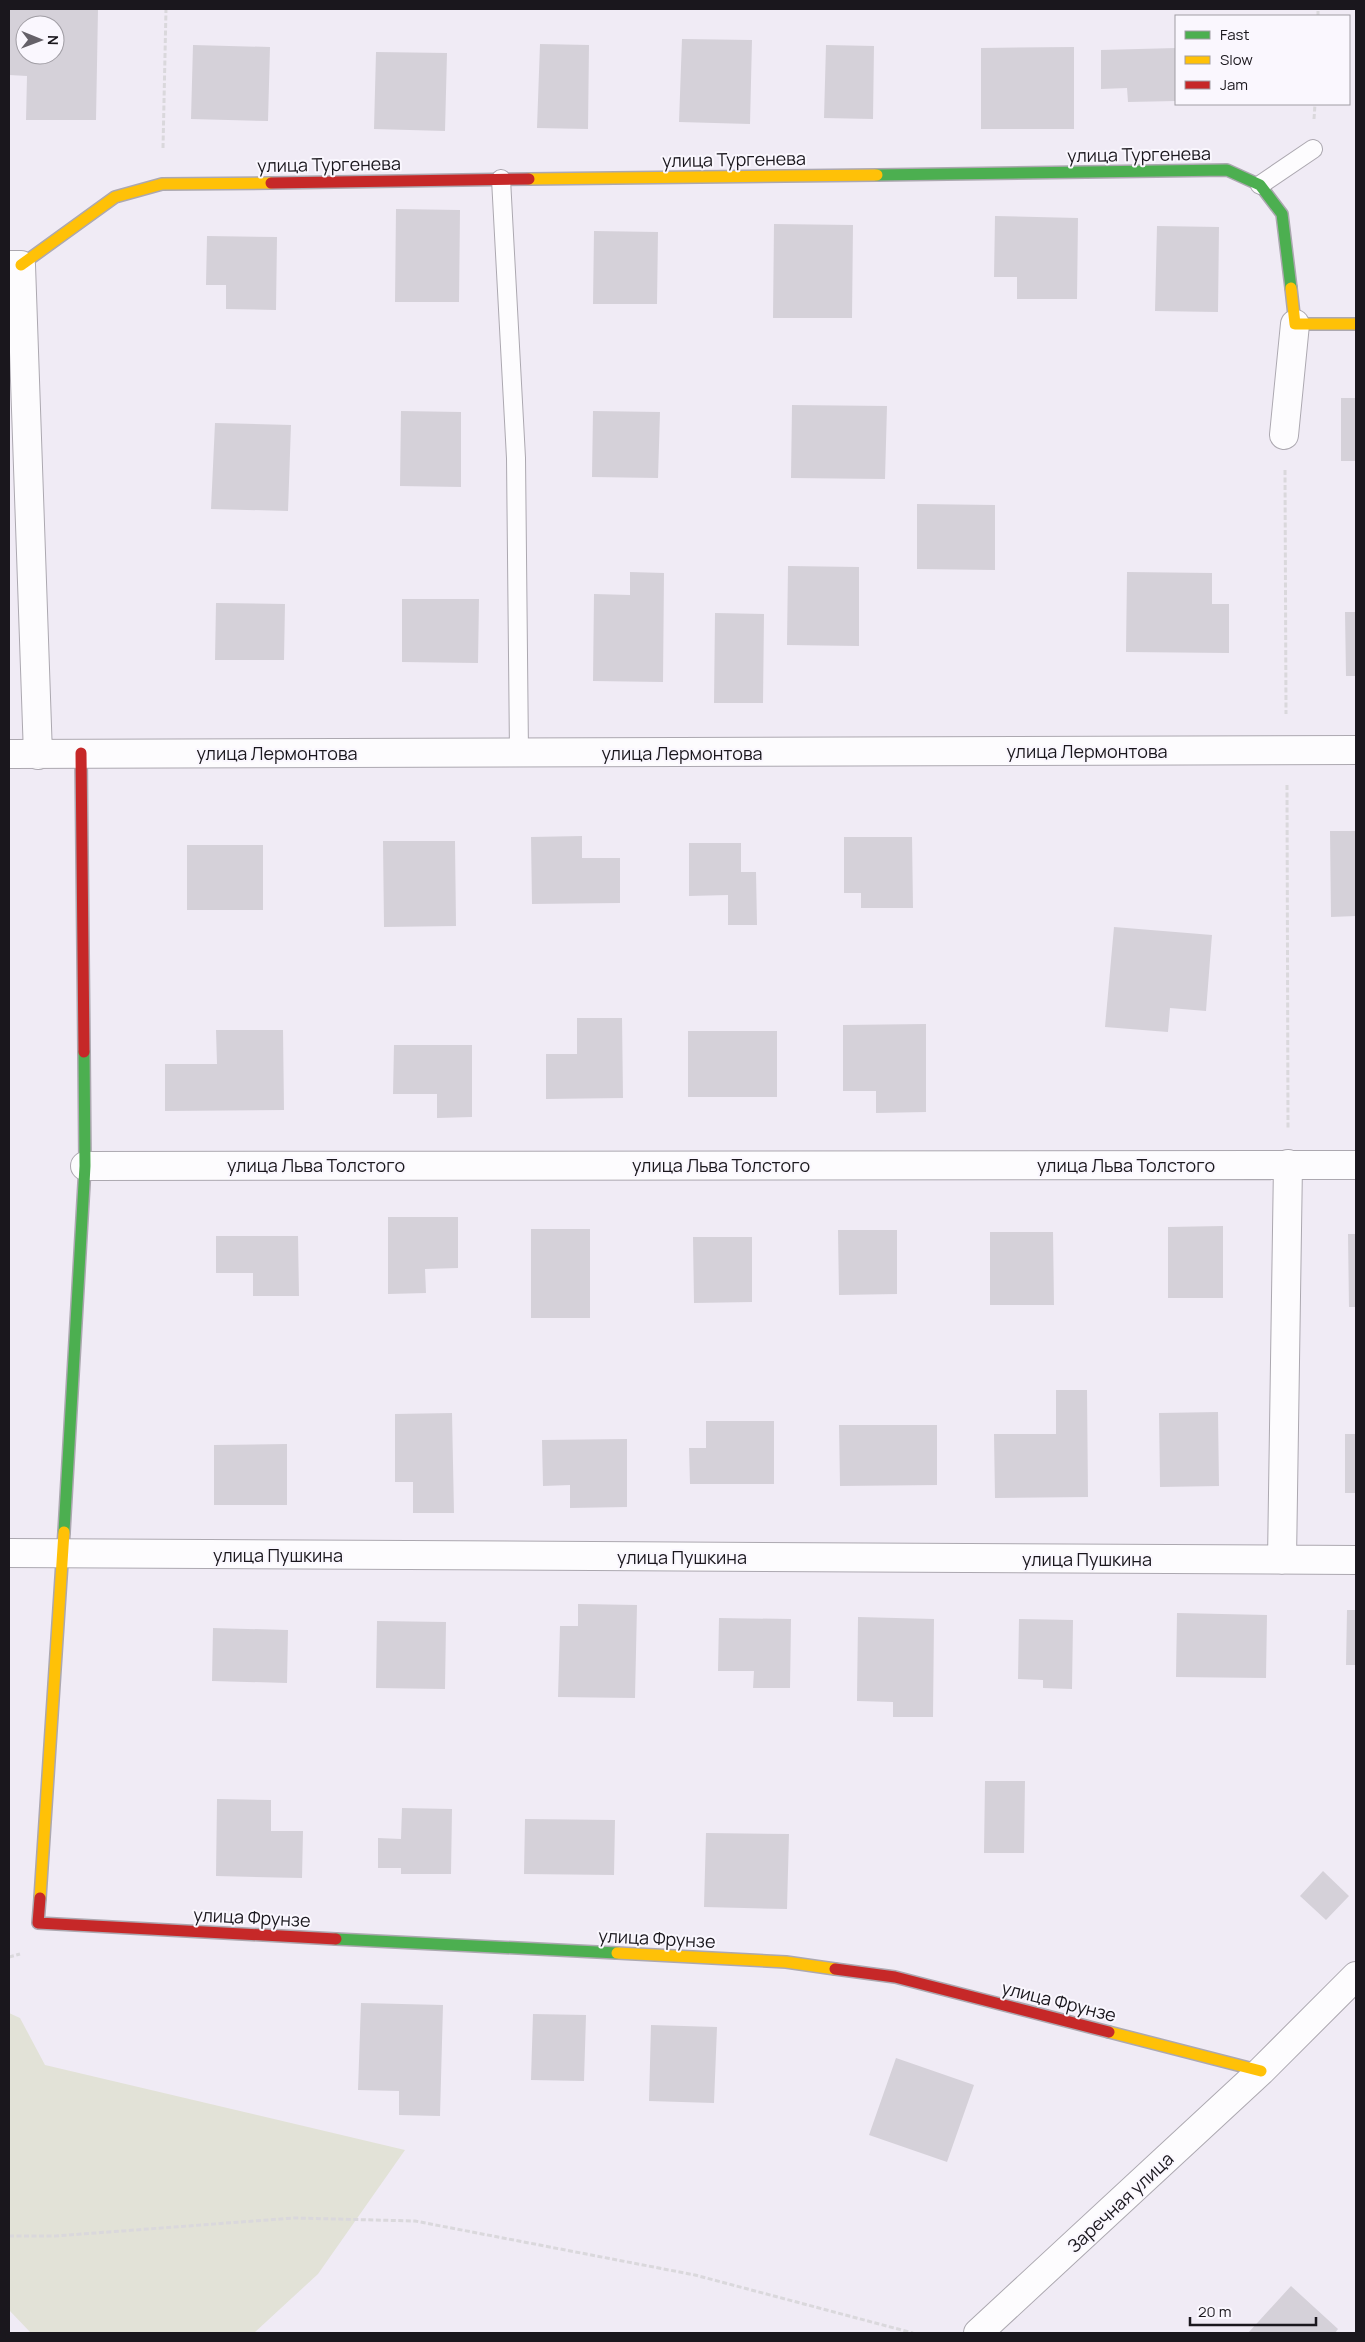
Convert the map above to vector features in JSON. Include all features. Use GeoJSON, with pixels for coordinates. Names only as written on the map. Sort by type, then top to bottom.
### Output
{"type":"FeatureCollection","features":[{"type":"Feature","properties":{"kind":"street","name":"улица Тургенева"},"geometry":{"type":"LineString","coordinates":[[15,266],[115,197],[162,184],[1226,170],[1260,185],[1282,214],[1296,324]]}},
{"type":"Feature","properties":{"kind":"street"},"geometry":{"type":"LineString","coordinates":[[15,266],[38,754]]}},
{"type":"Feature","properties":{"kind":"street"},"geometry":{"type":"LineString","coordinates":[[1284,434],[1296,324],[1356,324]]}},
{"type":"Feature","properties":{"kind":"street","name":"улица Лермонтова"},"geometry":{"type":"LineString","coordinates":[[9,754],[1356,750]]}},
{"type":"Feature","properties":{"kind":"street"},"geometry":{"type":"LineString","coordinates":[[63,1554],[85,1166],[81,753]]}},
{"type":"Feature","properties":{"kind":"street"},"geometry":{"type":"LineString","coordinates":[[1282,1560],[1288,1164]]}},
{"type":"Feature","properties":{"kind":"street","name":"улица Льва Толстого"},"geometry":{"type":"LineString","coordinates":[[85,1166],[1356,1165]]}},
{"type":"Feature","properties":{"kind":"street","name":"улица Пушкина"},"geometry":{"type":"LineString","coordinates":[[9,1553],[1356,1560]]}},
{"type":"Feature","properties":{"kind":"street","name":"улица Фрунзе"},"geometry":{"type":"LineString","coordinates":[[63,1554],[38,1923],[786,1962],[895,1977],[1262,2071]]}},
{"type":"Feature","properties":{"kind":"street","name":"Заречная улица"},"geometry":{"type":"LineString","coordinates":[[978,2333],[1262,2071],[1356,1976]]}},
{"type":"Feature","properties":{"kind":"lane"},"geometry":{"type":"LineString","coordinates":[[1260,185],[1313,149]]}},
{"type":"Feature","properties":{"kind":"lane"},"geometry":{"type":"LineString","coordinates":[[501,179],[516,458],[519,753]]}},
{"type":"Feature","properties":{"kind":"path"},"geometry":{"type":"LineString","coordinates":[[162,184],[166,9]]}},
{"type":"Feature","properties":{"kind":"path"},"geometry":{"type":"LineString","coordinates":[[1284,434],[1288,1164]]}},
{"type":"Feature","properties":{"kind":"path"},"geometry":{"type":"LineString","coordinates":[[9,2236],[55,2236],[294,2218],[415,2221],[695,2275],[913,2333]]}},
{"type":"Feature","properties":{"kind":"shaded area"},"geometry":{"type":"Polygon","coordinates":[[[9,2013],[20,2018],[45,2065],[405,2150],[318,2274],[254,2333],[31,2333],[9,2310],[9,2013]]]}},
{"type":"Feature","properties":{"kind":"building"},"geometry":{"type":"Polygon","coordinates":[[[9,9],[98,9],[96,120],[26,120],[27,76],[9,75],[9,9]]]}},
{"type":"Feature","properties":{"kind":"building"},"geometry":{"type":"Polygon","coordinates":[[[682,39],[752,40],[750,124],[679,122],[682,39]]]}},
{"type":"Feature","properties":{"kind":"building"},"geometry":{"type":"Polygon","coordinates":[[[540,44],[589,45],[588,129],[537,128],[540,44]]]}},
{"type":"Feature","properties":{"kind":"building"},"geometry":{"type":"Polygon","coordinates":[[[193,45],[270,47],[268,121],[191,119],[193,45]]]}},
{"type":"Feature","properties":{"kind":"building"},"geometry":{"type":"Polygon","coordinates":[[[826,45],[874,46],[873,119],[824,118],[826,45]]]}},
{"type":"Feature","properties":{"kind":"building"},"geometry":{"type":"Polygon","coordinates":[[[1074,47],[1074,129],[981,129],[981,48],[1074,47]]]}},
{"type":"Feature","properties":{"kind":"building"},"geometry":{"type":"Polygon","coordinates":[[[1175,48],[1175,101],[1128,102],[1127,88],[1101,89],[1101,50],[1175,48]]]}},
{"type":"Feature","properties":{"kind":"building"},"geometry":{"type":"Polygon","coordinates":[[[376,52],[447,53],[445,131],[374,129],[376,52]]]}},
{"type":"Feature","properties":{"kind":"building"},"geometry":{"type":"Polygon","coordinates":[[[396,209],[460,210],[459,302],[395,302],[396,209]]]}},
{"type":"Feature","properties":{"kind":"building"},"geometry":{"type":"Polygon","coordinates":[[[995,216],[1078,218],[1077,299],[1017,299],[1017,277],[994,277],[995,216]]]}},
{"type":"Feature","properties":{"kind":"building"},"geometry":{"type":"Polygon","coordinates":[[[774,224],[853,225],[852,318],[773,318],[774,224]]]}},
{"type":"Feature","properties":{"kind":"building"},"geometry":{"type":"Polygon","coordinates":[[[1157,226],[1219,227],[1218,312],[1155,311],[1157,226]]]}},
{"type":"Feature","properties":{"kind":"building"},"geometry":{"type":"Polygon","coordinates":[[[594,231],[658,232],[657,304],[593,304],[594,231]]]}},
{"type":"Feature","properties":{"kind":"building"},"geometry":{"type":"Polygon","coordinates":[[[207,236],[277,237],[276,310],[226,309],[226,285],[206,285],[207,236]]]}},
{"type":"Feature","properties":{"kind":"building"},"geometry":{"type":"Polygon","coordinates":[[[1341,398],[1356,398],[1356,461],[1341,461],[1341,398]]]}},
{"type":"Feature","properties":{"kind":"building"},"geometry":{"type":"Polygon","coordinates":[[[792,405],[887,406],[885,479],[791,478],[792,405]]]}},
{"type":"Feature","properties":{"kind":"building"},"geometry":{"type":"Polygon","coordinates":[[[401,411],[461,412],[461,487],[400,486],[401,411]]]}},
{"type":"Feature","properties":{"kind":"building"},"geometry":{"type":"Polygon","coordinates":[[[593,411],[660,412],[658,478],[592,477],[593,411]]]}},
{"type":"Feature","properties":{"kind":"building"},"geometry":{"type":"Polygon","coordinates":[[[215,423],[291,425],[288,511],[211,509],[215,423]]]}},
{"type":"Feature","properties":{"kind":"building"},"geometry":{"type":"Polygon","coordinates":[[[917,504],[995,505],[995,570],[917,569],[917,504]]]}},
{"type":"Feature","properties":{"kind":"building"},"geometry":{"type":"Polygon","coordinates":[[[788,566],[859,567],[859,646],[787,645],[788,566]]]}},
{"type":"Feature","properties":{"kind":"building"},"geometry":{"type":"Polygon","coordinates":[[[630,572],[664,573],[663,682],[593,681],[594,594],[630,595],[630,572]]]}},
{"type":"Feature","properties":{"kind":"building"},"geometry":{"type":"Polygon","coordinates":[[[1127,572],[1212,573],[1212,604],[1229,604],[1229,653],[1126,652],[1127,572]]]}},
{"type":"Feature","properties":{"kind":"building"},"geometry":{"type":"Polygon","coordinates":[[[402,599],[479,599],[478,663],[402,662],[402,599]]]}},
{"type":"Feature","properties":{"kind":"building"},"geometry":{"type":"Polygon","coordinates":[[[216,603],[285,604],[284,660],[215,660],[216,603]]]}},
{"type":"Feature","properties":{"kind":"building"},"geometry":{"type":"Polygon","coordinates":[[[1345,612],[1356,612],[1356,676],[1346,676],[1345,612]]]}},
{"type":"Feature","properties":{"kind":"building"},"geometry":{"type":"Polygon","coordinates":[[[715,613],[764,614],[763,703],[714,703],[715,613]]]}},
{"type":"Feature","properties":{"kind":"building"},"geometry":{"type":"Polygon","coordinates":[[[1330,831],[1356,831],[1356,916],[1331,917],[1330,831]]]}},
{"type":"Feature","properties":{"kind":"building"},"geometry":{"type":"Polygon","coordinates":[[[582,836],[582,858],[620,858],[620,903],[532,904],[531,837],[582,836]]]}},
{"type":"Feature","properties":{"kind":"building"},"geometry":{"type":"Polygon","coordinates":[[[844,837],[912,837],[913,908],[861,908],[861,893],[844,893],[844,837]]]}},
{"type":"Feature","properties":{"kind":"building"},"geometry":{"type":"Polygon","coordinates":[[[383,841],[455,841],[456,926],[384,927],[383,841]]]}},
{"type":"Feature","properties":{"kind":"building"},"geometry":{"type":"Polygon","coordinates":[[[689,843],[741,843],[741,872],[756,872],[757,925],[728,925],[728,895],[689,896],[689,843]]]}},
{"type":"Feature","properties":{"kind":"building"},"geometry":{"type":"Polygon","coordinates":[[[187,845],[263,845],[263,910],[187,910],[187,845]]]}},
{"type":"Feature","properties":{"kind":"building"},"geometry":{"type":"Polygon","coordinates":[[[1114,927],[1212,935],[1206,1011],[1170,1008],[1168,1032],[1105,1027],[1114,927]]]}},
{"type":"Feature","properties":{"kind":"building"},"geometry":{"type":"Polygon","coordinates":[[[577,1018],[622,1018],[623,1098],[546,1099],[546,1054],[577,1054],[577,1018]]]}},
{"type":"Feature","properties":{"kind":"building"},"geometry":{"type":"Polygon","coordinates":[[[926,1024],[926,1112],[876,1113],[876,1091],[843,1091],[843,1025],[926,1024]]]}},
{"type":"Feature","properties":{"kind":"building"},"geometry":{"type":"Polygon","coordinates":[[[216,1030],[283,1030],[284,1110],[165,1111],[165,1064],[217,1064],[216,1030]]]}},
{"type":"Feature","properties":{"kind":"building"},"geometry":{"type":"Polygon","coordinates":[[[688,1031],[777,1031],[777,1097],[688,1097],[688,1031]]]}},
{"type":"Feature","properties":{"kind":"building"},"geometry":{"type":"Polygon","coordinates":[[[394,1045],[472,1045],[472,1117],[437,1118],[437,1094],[393,1094],[394,1045]]]}},
{"type":"Feature","properties":{"kind":"building"},"geometry":{"type":"Polygon","coordinates":[[[388,1217],[458,1217],[458,1268],[425,1269],[426,1293],[388,1294],[388,1217]]]}},
{"type":"Feature","properties":{"kind":"building"},"geometry":{"type":"Polygon","coordinates":[[[1223,1226],[1223,1298],[1168,1298],[1168,1227],[1223,1226]]]}},
{"type":"Feature","properties":{"kind":"building"},"geometry":{"type":"Polygon","coordinates":[[[531,1229],[590,1229],[590,1318],[531,1318],[531,1229]]]}},
{"type":"Feature","properties":{"kind":"building"},"geometry":{"type":"Polygon","coordinates":[[[838,1230],[897,1230],[897,1294],[839,1295],[838,1230]]]}},
{"type":"Feature","properties":{"kind":"building"},"geometry":{"type":"Polygon","coordinates":[[[990,1232],[1053,1232],[1054,1305],[990,1305],[990,1232]]]}},
{"type":"Feature","properties":{"kind":"building"},"geometry":{"type":"Polygon","coordinates":[[[1348,1234],[1356,1234],[1356,1307],[1349,1307],[1348,1234]]]}},
{"type":"Feature","properties":{"kind":"building"},"geometry":{"type":"Polygon","coordinates":[[[216,1236],[298,1236],[299,1296],[253,1296],[253,1273],[216,1273],[216,1236]]]}},
{"type":"Feature","properties":{"kind":"building"},"geometry":{"type":"Polygon","coordinates":[[[693,1237],[752,1237],[752,1302],[694,1303],[693,1237]]]}},
{"type":"Feature","properties":{"kind":"building"},"geometry":{"type":"Polygon","coordinates":[[[1056,1390],[1087,1390],[1088,1497],[995,1498],[994,1434],[1056,1434],[1056,1390]]]}},
{"type":"Feature","properties":{"kind":"building"},"geometry":{"type":"Polygon","coordinates":[[[1218,1412],[1219,1486],[1160,1487],[1159,1413],[1218,1412]]]}},
{"type":"Feature","properties":{"kind":"building"},"geometry":{"type":"Polygon","coordinates":[[[452,1413],[454,1513],[413,1513],[413,1482],[395,1482],[395,1414],[452,1413]]]}},
{"type":"Feature","properties":{"kind":"building"},"geometry":{"type":"Polygon","coordinates":[[[706,1421],[774,1421],[774,1484],[690,1484],[689,1448],[706,1448],[706,1421]]]}},
{"type":"Feature","properties":{"kind":"building"},"geometry":{"type":"Polygon","coordinates":[[[839,1425],[937,1425],[937,1485],[840,1486],[839,1425]]]}},
{"type":"Feature","properties":{"kind":"building"},"geometry":{"type":"Polygon","coordinates":[[[1345,1434],[1356,1434],[1356,1493],[1345,1493],[1345,1434]]]}},
{"type":"Feature","properties":{"kind":"building"},"geometry":{"type":"Polygon","coordinates":[[[627,1439],[627,1507],[570,1508],[570,1485],[543,1486],[542,1440],[627,1439]]]}},
{"type":"Feature","properties":{"kind":"building"},"geometry":{"type":"Polygon","coordinates":[[[287,1444],[287,1505],[214,1505],[214,1445],[287,1444]]]}},
{"type":"Feature","properties":{"kind":"building"},"geometry":{"type":"Polygon","coordinates":[[[578,1604],[637,1605],[635,1698],[558,1697],[560,1626],[578,1626],[578,1604]]]}},
{"type":"Feature","properties":{"kind":"building"},"geometry":{"type":"Polygon","coordinates":[[[1347,1610],[1356,1610],[1356,1665],[1346,1665],[1347,1610]]]}},
{"type":"Feature","properties":{"kind":"building"},"geometry":{"type":"Polygon","coordinates":[[[1177,1613],[1267,1615],[1266,1678],[1176,1677],[1177,1613]]]}},
{"type":"Feature","properties":{"kind":"building"},"geometry":{"type":"Polygon","coordinates":[[[858,1617],[934,1619],[933,1717],[893,1717],[893,1702],[857,1701],[858,1617]]]}},
{"type":"Feature","properties":{"kind":"building"},"geometry":{"type":"Polygon","coordinates":[[[719,1618],[791,1619],[790,1688],[753,1688],[754,1671],[718,1671],[719,1618]]]}},
{"type":"Feature","properties":{"kind":"building"},"geometry":{"type":"Polygon","coordinates":[[[1019,1619],[1073,1620],[1072,1689],[1043,1688],[1043,1680],[1018,1679],[1019,1619]]]}},
{"type":"Feature","properties":{"kind":"building"},"geometry":{"type":"Polygon","coordinates":[[[377,1621],[446,1622],[445,1689],[376,1688],[377,1621]]]}},
{"type":"Feature","properties":{"kind":"building"},"geometry":{"type":"Polygon","coordinates":[[[213,1628],[288,1630],[287,1683],[212,1681],[213,1628]]]}},
{"type":"Feature","properties":{"kind":"building"},"geometry":{"type":"Polygon","coordinates":[[[985,1781],[1025,1781],[1024,1853],[984,1853],[985,1781]]]}},
{"type":"Feature","properties":{"kind":"building"},"geometry":{"type":"Polygon","coordinates":[[[217,1799],[271,1800],[271,1831],[303,1831],[302,1878],[216,1876],[217,1799]]]}},
{"type":"Feature","properties":{"kind":"building"},"geometry":{"type":"Polygon","coordinates":[[[402,1808],[452,1809],[451,1874],[401,1874],[401,1868],[378,1868],[378,1838],[401,1839],[402,1808]]]}},
{"type":"Feature","properties":{"kind":"building"},"geometry":{"type":"Polygon","coordinates":[[[525,1819],[615,1820],[614,1875],[524,1874],[525,1819]]]}},
{"type":"Feature","properties":{"kind":"building"},"geometry":{"type":"Polygon","coordinates":[[[706,1833],[789,1834],[787,1909],[704,1907],[706,1833]]]}},
{"type":"Feature","properties":{"kind":"building"},"geometry":{"type":"Polygon","coordinates":[[[1323,1871],[1349,1896],[1326,1920],[1300,1896],[1323,1871]]]}},
{"type":"Feature","properties":{"kind":"building"},"geometry":{"type":"Polygon","coordinates":[[[361,2003],[443,2005],[440,2116],[399,2115],[399,2091],[358,2090],[361,2003]]]}},
{"type":"Feature","properties":{"kind":"building"},"geometry":{"type":"Polygon","coordinates":[[[533,2014],[586,2015],[584,2081],[531,2080],[533,2014]]]}},
{"type":"Feature","properties":{"kind":"building"},"geometry":{"type":"Polygon","coordinates":[[[651,2025],[717,2027],[714,2103],[649,2101],[651,2025]]]}},
{"type":"Feature","properties":{"kind":"building"},"geometry":{"type":"Polygon","coordinates":[[[896,2058],[974,2085],[947,2162],[869,2135],[896,2058]]]}},
{"type":"Feature","properties":{"kind":"building"},"geometry":{"type":"Polygon","coordinates":[[[1291,2286],[1338,2329],[1335,2333],[1248,2333],[1291,2286]]]}},
{"type":"Feature","properties":{"kind":"traffic: fast"},"geometry":{"type":"LineString","coordinates":[[877,175],[1227,170],[1260,185],[1282,214],[1291,288]]}},
{"type":"Feature","properties":{"kind":"traffic: fast"},"geometry":{"type":"LineString","coordinates":[[64,1532],[85,1166],[84,1052]]}},
{"type":"Feature","properties":{"kind":"traffic: fast"},"geometry":{"type":"LineString","coordinates":[[336,1939],[617,1953]]}},
{"type":"Feature","properties":{"kind":"traffic: slow"},"geometry":{"type":"LineString","coordinates":[[529,179],[877,175]]}},
{"type":"Feature","properties":{"kind":"traffic: slow"},"geometry":{"type":"LineString","coordinates":[[21,265],[115,197],[162,184],[271,183]]}},
{"type":"Feature","properties":{"kind":"traffic: slow"},"geometry":{"type":"LineString","coordinates":[[1291,288],[1295,324],[1356,324]]}},
{"type":"Feature","properties":{"kind":"traffic: slow"},"geometry":{"type":"LineString","coordinates":[[40,1898],[64,1532]]}},
{"type":"Feature","properties":{"kind":"traffic: slow"},"geometry":{"type":"LineString","coordinates":[[617,1953],[786,1962],[835,1969]]}},
{"type":"Feature","properties":{"kind":"traffic: slow"},"geometry":{"type":"LineString","coordinates":[[1109,2032],[1261,2071]]}},
{"type":"Feature","properties":{"kind":"traffic: jam"},"geometry":{"type":"LineString","coordinates":[[271,183],[529,179]]}},
{"type":"Feature","properties":{"kind":"traffic: jam"},"geometry":{"type":"LineString","coordinates":[[81,753],[84,1052]]}},
{"type":"Feature","properties":{"kind":"traffic: jam"},"geometry":{"type":"LineString","coordinates":[[40,1898],[38,1923],[336,1939]]}},
{"type":"Feature","properties":{"kind":"traffic: jam"},"geometry":{"type":"LineString","coordinates":[[835,1969],[895,1977],[1109,2032]]}}]}
